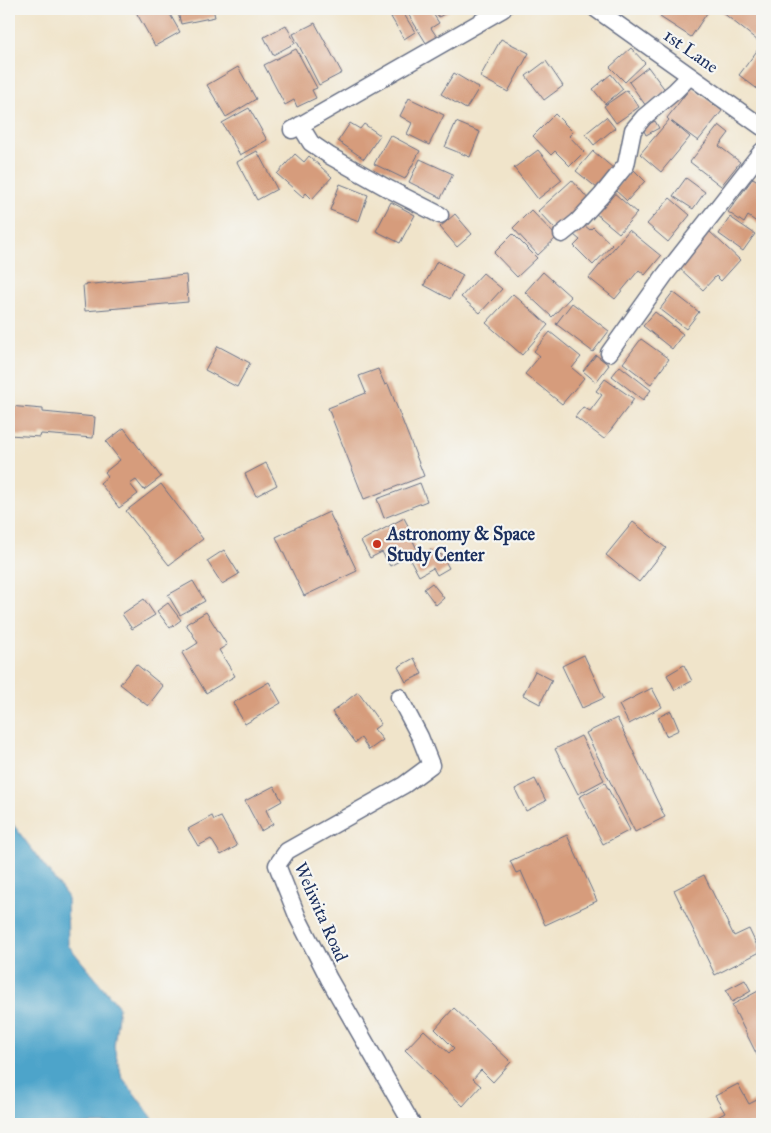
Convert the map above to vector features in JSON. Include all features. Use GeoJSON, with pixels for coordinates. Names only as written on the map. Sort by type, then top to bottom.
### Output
{"type":"FeatureCollection","features":[{"type":"Feature","properties":{"kind":"street"},"geometry":{"type":"LineString","coordinates":[[440,215],[330,156],[311,143],[296,128],[503,9]]}},
{"type":"Feature","properties":{"kind":"street","name":"1st Lane"},"geometry":{"type":"LineString","coordinates":[[596,9],[762,127]]}},
{"type":"Feature","properties":{"kind":"street"},"geometry":{"type":"LineString","coordinates":[[562,234],[578,221],[626,166],[633,130],[644,117],[690,76]]}},
{"type":"Feature","properties":{"kind":"street"},"geometry":{"type":"LineString","coordinates":[[609,353],[681,254],[762,151]]}},
{"type":"Feature","properties":{"kind":"street","name":"Weliwita Road"},"geometry":{"type":"LineString","coordinates":[[399,697],[420,736],[431,765],[404,785],[287,851],[277,865],[298,918],[330,979],[412,1124]]}},
{"type":"Feature","properties":{"kind":"water"},"geometry":{"type":"Polygon","coordinates":[[[9,819],[67,896],[68,945],[119,1007],[114,1047],[122,1077],[157,1124],[9,1124],[9,819]]]}},
{"type":"Feature","properties":{"kind":"building"},"geometry":{"type":"Polygon","coordinates":[[[142,9],[167,9],[180,32],[155,46],[136,12],[142,9]]]}},
{"type":"Feature","properties":{"kind":"building"},"geometry":{"type":"Polygon","coordinates":[[[177,9],[213,9],[215,17],[181,24],[177,9]]]}},
{"type":"Feature","properties":{"kind":"building"},"geometry":{"type":"Polygon","coordinates":[[[405,9],[430,9],[439,23],[431,28],[439,40],[428,46],[405,9]]]}},
{"type":"Feature","properties":{"kind":"building"},"geometry":{"type":"Polygon","coordinates":[[[433,9],[452,9],[439,17],[433,9]]]}},
{"type":"Feature","properties":{"kind":"building"},"geometry":{"type":"Polygon","coordinates":[[[666,9],[709,10],[691,37],[660,17],[666,9]]]}},
{"type":"Feature","properties":{"kind":"building"},"geometry":{"type":"Polygon","coordinates":[[[725,9],[762,9],[762,35],[758,41],[722,12],[725,9]]]}},
{"type":"Feature","properties":{"kind":"building"},"geometry":{"type":"Polygon","coordinates":[[[402,11],[415,32],[404,39],[391,17],[402,11]]]}},
{"type":"Feature","properties":{"kind":"building"},"geometry":{"type":"Polygon","coordinates":[[[315,23],[342,73],[319,85],[293,34],[315,23]]]}},
{"type":"Feature","properties":{"kind":"building"},"geometry":{"type":"Polygon","coordinates":[[[286,25],[295,43],[273,55],[264,37],[286,25]]]}},
{"type":"Feature","properties":{"kind":"building"},"geometry":{"type":"Polygon","coordinates":[[[501,39],[529,53],[508,92],[480,77],[501,39]]]}},
{"type":"Feature","properties":{"kind":"building"},"geometry":{"type":"Polygon","coordinates":[[[762,44],[762,89],[760,91],[739,75],[762,44]]]}},
{"type":"Feature","properties":{"kind":"building"},"geometry":{"type":"Polygon","coordinates":[[[631,48],[645,63],[625,82],[610,67],[631,48]]]}},
{"type":"Feature","properties":{"kind":"building"},"geometry":{"type":"Polygon","coordinates":[[[296,49],[317,88],[312,90],[316,98],[297,107],[294,100],[285,105],[264,65],[296,49]]]}},
{"type":"Feature","properties":{"kind":"building"},"geometry":{"type":"Polygon","coordinates":[[[546,61],[563,86],[544,100],[526,76],[546,61]]]}},
{"type":"Feature","properties":{"kind":"building"},"geometry":{"type":"Polygon","coordinates":[[[238,67],[256,99],[226,117],[207,85],[238,67]]]}},
{"type":"Feature","properties":{"kind":"building"},"geometry":{"type":"Polygon","coordinates":[[[648,67],[666,91],[646,106],[629,82],[648,67]]]}},
{"type":"Feature","properties":{"kind":"building"},"geometry":{"type":"Polygon","coordinates":[[[454,73],[479,88],[466,109],[441,94],[454,73]]]}},
{"type":"Feature","properties":{"kind":"building"},"geometry":{"type":"Polygon","coordinates":[[[611,74],[623,89],[605,104],[593,89],[611,74]]]}},
{"type":"Feature","properties":{"kind":"building"},"geometry":{"type":"Polygon","coordinates":[[[691,87],[722,111],[698,141],[671,121],[690,137],[661,172],[640,154],[669,120],[667,118],[691,87]]]}},
{"type":"Feature","properties":{"kind":"building"},"geometry":{"type":"Polygon","coordinates":[[[627,90],[639,107],[616,123],[604,106],[627,90]]]}},
{"type":"Feature","properties":{"kind":"building"},"geometry":{"type":"Polygon","coordinates":[[[409,98],[444,115],[429,145],[407,134],[412,123],[400,116],[409,98]]]}},
{"type":"Feature","properties":{"kind":"building"},"geometry":{"type":"Polygon","coordinates":[[[249,108],[267,140],[240,155],[222,123],[249,108]]]}},
{"type":"Feature","properties":{"kind":"building"},"geometry":{"type":"Polygon","coordinates":[[[555,114],[573,132],[569,136],[584,152],[570,166],[555,151],[551,155],[533,136],[555,114]]]}},
{"type":"Feature","properties":{"kind":"building"},"geometry":{"type":"Polygon","coordinates":[[[606,117],[615,128],[594,145],[585,134],[606,117]]]}},
{"type":"Feature","properties":{"kind":"building"},"geometry":{"type":"Polygon","coordinates":[[[655,121],[659,128],[646,135],[642,127],[655,121]]]}},
{"type":"Feature","properties":{"kind":"building"},"geometry":{"type":"Polygon","coordinates":[[[456,122],[480,132],[470,157],[445,147],[456,122]]]}},
{"type":"Feature","properties":{"kind":"building"},"geometry":{"type":"Polygon","coordinates":[[[350,123],[360,129],[364,124],[380,135],[364,159],[338,141],[350,123]]]}},
{"type":"Feature","properties":{"kind":"building"},"geometry":{"type":"Polygon","coordinates":[[[719,125],[729,133],[719,146],[740,162],[721,186],[690,162],[719,125]]]}},
{"type":"Feature","properties":{"kind":"building"},"geometry":{"type":"Polygon","coordinates":[[[390,135],[420,151],[405,179],[374,164],[390,135]]]}},
{"type":"Feature","properties":{"kind":"building"},"geometry":{"type":"Polygon","coordinates":[[[538,150],[562,180],[538,199],[514,168],[538,150]]]}},
{"type":"Feature","properties":{"kind":"building"},"geometry":{"type":"Polygon","coordinates":[[[257,151],[277,189],[257,200],[237,162],[257,151]]]}},
{"type":"Feature","properties":{"kind":"building"},"geometry":{"type":"Polygon","coordinates":[[[593,151],[613,168],[597,188],[576,171],[593,151]]]}},
{"type":"Feature","properties":{"kind":"building"},"geometry":{"type":"Polygon","coordinates":[[[295,154],[304,162],[309,156],[332,177],[312,199],[306,193],[303,197],[277,174],[295,154]]]}},
{"type":"Feature","properties":{"kind":"building"},"geometry":{"type":"Polygon","coordinates":[[[420,159],[453,174],[441,198],[409,182],[420,159]]]}},
{"type":"Feature","properties":{"kind":"building"},"geometry":{"type":"Polygon","coordinates":[[[633,169],[645,181],[627,201],[614,189],[633,169]]]}},
{"type":"Feature","properties":{"kind":"building"},"geometry":{"type":"Polygon","coordinates":[[[686,178],[705,192],[693,209],[673,196],[686,178]]]}},
{"type":"Feature","properties":{"kind":"building"},"geometry":{"type":"Polygon","coordinates":[[[753,178],[762,184],[761,225],[748,216],[744,223],[728,212],[753,178]]]}},
{"type":"Feature","properties":{"kind":"building"},"geometry":{"type":"Polygon","coordinates":[[[572,180],[589,200],[556,230],[538,211],[572,180]]]}},
{"type":"Feature","properties":{"kind":"building"},"geometry":{"type":"Polygon","coordinates":[[[340,184],[368,195],[359,221],[330,210],[340,184]]]}},
{"type":"Feature","properties":{"kind":"building"},"geometry":{"type":"Polygon","coordinates":[[[613,192],[637,213],[619,233],[595,213],[613,192]]]}},
{"type":"Feature","properties":{"kind":"building"},"geometry":{"type":"Polygon","coordinates":[[[670,198],[690,215],[668,242],[647,224],[670,198]]]}},
{"type":"Feature","properties":{"kind":"building"},"geometry":{"type":"Polygon","coordinates":[[[391,202],[415,215],[400,243],[376,231],[391,202]]]}},
{"type":"Feature","properties":{"kind":"building"},"geometry":{"type":"Polygon","coordinates":[[[531,210],[557,237],[538,255],[513,228],[531,210]]]}},
{"type":"Feature","properties":{"kind":"building"},"geometry":{"type":"Polygon","coordinates":[[[455,214],[472,234],[457,247],[440,227],[455,214]]]}},
{"type":"Feature","properties":{"kind":"building"},"geometry":{"type":"Polygon","coordinates":[[[730,217],[755,234],[743,251],[719,234],[730,217]]]}},
{"type":"Feature","properties":{"kind":"building"},"geometry":{"type":"Polygon","coordinates":[[[584,225],[590,230],[593,227],[612,245],[593,265],[574,246],[580,240],[574,235],[584,225]]]}},
{"type":"Feature","properties":{"kind":"building"},"geometry":{"type":"Polygon","coordinates":[[[629,230],[661,256],[645,275],[639,270],[615,299],[589,278],[629,230]]]}},
{"type":"Feature","properties":{"kind":"building"},"geometry":{"type":"Polygon","coordinates":[[[709,231],[740,260],[721,281],[716,276],[703,290],[677,266],[709,231]]]}},
{"type":"Feature","properties":{"kind":"building"},"geometry":{"type":"Polygon","coordinates":[[[513,234],[537,258],[517,277],[494,253],[513,234]]]}},
{"type":"Feature","properties":{"kind":"building"},"geometry":{"type":"Polygon","coordinates":[[[437,261],[463,275],[450,299],[424,285],[437,261]]]}},
{"type":"Feature","properties":{"kind":"building"},"geometry":{"type":"Polygon","coordinates":[[[543,272],[571,297],[552,317],[525,292],[543,272]]]}},
{"type":"Feature","properties":{"kind":"building"},"geometry":{"type":"Polygon","coordinates":[[[483,273],[502,289],[480,313],[461,297],[483,273]]]}},
{"type":"Feature","properties":{"kind":"building"},"geometry":{"type":"Polygon","coordinates":[[[186,275],[188,302],[85,311],[83,285],[186,275]]]}},
{"type":"Feature","properties":{"kind":"building"},"geometry":{"type":"Polygon","coordinates":[[[673,292],[699,312],[686,329],[660,309],[673,292]]]}},
{"type":"Feature","properties":{"kind":"building"},"geometry":{"type":"Polygon","coordinates":[[[513,294],[548,325],[522,355],[486,323],[513,294]]]}},
{"type":"Feature","properties":{"kind":"building"},"geometry":{"type":"Polygon","coordinates":[[[572,303],[609,331],[593,352],[556,324],[572,303]]]}},
{"type":"Feature","properties":{"kind":"building"},"geometry":{"type":"Polygon","coordinates":[[[655,312],[683,334],[672,349],[643,326],[655,312]]]}},
{"type":"Feature","properties":{"kind":"building"},"geometry":{"type":"Polygon","coordinates":[[[550,332],[581,357],[572,368],[584,378],[562,404],[525,374],[540,356],[534,351],[550,332]]]}},
{"type":"Feature","properties":{"kind":"building"},"geometry":{"type":"Polygon","coordinates":[[[641,339],[669,359],[651,384],[623,363],[641,339]]]}},
{"type":"Feature","properties":{"kind":"building"},"geometry":{"type":"Polygon","coordinates":[[[218,346],[250,363],[237,387],[205,370],[218,346]]]}},
{"type":"Feature","properties":{"kind":"building"},"geometry":{"type":"Polygon","coordinates":[[[596,355],[609,365],[596,382],[583,371],[596,355]]]}},
{"type":"Feature","properties":{"kind":"building"},"geometry":{"type":"Polygon","coordinates":[[[620,366],[651,390],[643,400],[612,376],[620,366]]]}},
{"type":"Feature","properties":{"kind":"building"},"geometry":{"type":"Polygon","coordinates":[[[378,369],[385,385],[388,384],[424,476],[364,499],[328,408],[366,393],[359,376],[378,369]]]}},
{"type":"Feature","properties":{"kind":"building"},"geometry":{"type":"Polygon","coordinates":[[[605,379],[634,399],[604,439],[575,417],[583,407],[590,411],[602,395],[596,391],[605,379]]]}},
{"type":"Feature","properties":{"kind":"building"},"geometry":{"type":"Polygon","coordinates":[[[9,406],[43,409],[43,412],[95,417],[93,438],[41,434],[40,437],[9,435],[9,406]]]}},
{"type":"Feature","properties":{"kind":"building"},"geometry":{"type":"Polygon","coordinates":[[[124,428],[161,477],[144,490],[136,480],[130,484],[138,494],[119,508],[100,483],[108,476],[105,472],[120,460],[106,442],[124,428]]]}},
{"type":"Feature","properties":{"kind":"building"},"geometry":{"type":"Polygon","coordinates":[[[266,463],[277,485],[256,496],[245,474],[266,463]]]}},
{"type":"Feature","properties":{"kind":"building"},"geometry":{"type":"Polygon","coordinates":[[[420,483],[427,501],[384,518],[377,499],[420,483]]]}},
{"type":"Feature","properties":{"kind":"building"},"geometry":{"type":"Polygon","coordinates":[[[161,484],[203,539],[169,565],[126,511],[161,484]]]}},
{"type":"Feature","properties":{"kind":"building"},"geometry":{"type":"Polygon","coordinates":[[[329,512],[357,571],[304,596],[276,537],[329,512]]]}},
{"type":"Feature","properties":{"kind":"building"},"geometry":{"type":"Polygon","coordinates":[[[404,518],[413,535],[411,537],[418,551],[390,566],[382,552],[370,558],[361,541],[404,518]]]}},
{"type":"Feature","properties":{"kind":"building"},"geometry":{"type":"Polygon","coordinates":[[[633,522],[666,548],[639,582],[606,555],[633,522]]]}},
{"type":"Feature","properties":{"kind":"building"},"geometry":{"type":"Polygon","coordinates":[[[224,550],[239,574],[222,584],[207,561],[224,550]]]}},
{"type":"Feature","properties":{"kind":"building"},"geometry":{"type":"Polygon","coordinates":[[[431,550],[436,558],[441,554],[449,568],[437,575],[433,568],[419,576],[411,561],[431,550]]]}},
{"type":"Feature","properties":{"kind":"building"},"geometry":{"type":"Polygon","coordinates":[[[193,581],[205,601],[180,615],[168,595],[193,581]]]}},
{"type":"Feature","properties":{"kind":"building"},"geometry":{"type":"Polygon","coordinates":[[[432,583],[444,598],[436,605],[424,589],[432,583]]]}},
{"type":"Feature","properties":{"kind":"building"},"geometry":{"type":"Polygon","coordinates":[[[144,599],[155,615],[132,629],[122,614],[144,599]]]}},
{"type":"Feature","properties":{"kind":"building"},"geometry":{"type":"Polygon","coordinates":[[[168,603],[181,620],[170,628],[157,611],[168,603]]]}},
{"type":"Feature","properties":{"kind":"building"},"geometry":{"type":"Polygon","coordinates":[[[206,612],[227,645],[219,650],[235,676],[206,693],[182,653],[198,643],[186,624],[206,612]]]}},
{"type":"Feature","properties":{"kind":"building"},"geometry":{"type":"Polygon","coordinates":[[[584,655],[604,698],[582,708],[562,666],[584,655]]]}},
{"type":"Feature","properties":{"kind":"building"},"geometry":{"type":"Polygon","coordinates":[[[414,658],[422,674],[406,682],[398,667],[414,658]]]}},
{"type":"Feature","properties":{"kind":"building"},"geometry":{"type":"Polygon","coordinates":[[[136,664],[163,686],[148,706],[120,684],[136,664]]]}},
{"type":"Feature","properties":{"kind":"building"},"geometry":{"type":"Polygon","coordinates":[[[684,665],[692,681],[675,690],[667,675],[684,665]]]}},
{"type":"Feature","properties":{"kind":"building"},"geometry":{"type":"Polygon","coordinates":[[[535,671],[552,680],[540,704],[523,695],[535,671]]]}},
{"type":"Feature","properties":{"kind":"building"},"geometry":{"type":"Polygon","coordinates":[[[269,682],[281,703],[245,724],[233,703],[269,682]]]}},
{"type":"Feature","properties":{"kind":"building"},"geometry":{"type":"Polygon","coordinates":[[[652,688],[662,707],[629,724],[619,705],[652,688]]]}},
{"type":"Feature","properties":{"kind":"building"},"geometry":{"type":"Polygon","coordinates":[[[358,692],[381,724],[374,729],[383,740],[369,750],[361,738],[355,743],[332,712],[358,692]]]}},
{"type":"Feature","properties":{"kind":"building"},"geometry":{"type":"Polygon","coordinates":[[[671,711],[679,730],[666,736],[658,717],[671,711]]]}},
{"type":"Feature","properties":{"kind":"building"},"geometry":{"type":"Polygon","coordinates":[[[617,718],[665,817],[635,832],[586,733],[617,718]]]}},
{"type":"Feature","properties":{"kind":"building"},"geometry":{"type":"Polygon","coordinates":[[[581,736],[604,780],[578,794],[555,749],[581,736]]]}},
{"type":"Feature","properties":{"kind":"building"},"geometry":{"type":"Polygon","coordinates":[[[535,779],[546,801],[526,811],[515,789],[535,779]]]}},
{"type":"Feature","properties":{"kind":"building"},"geometry":{"type":"Polygon","coordinates":[[[605,783],[630,830],[603,844],[579,797],[605,783]]]}},
{"type":"Feature","properties":{"kind":"building"},"geometry":{"type":"Polygon","coordinates":[[[274,786],[282,801],[266,810],[273,824],[261,831],[245,801],[274,786]]]}},
{"type":"Feature","properties":{"kind":"building"},"geometry":{"type":"Polygon","coordinates":[[[212,816],[214,820],[221,817],[237,846],[221,855],[211,839],[198,846],[188,829],[212,816]]]}},
{"type":"Feature","properties":{"kind":"building"},"geometry":{"type":"Polygon","coordinates":[[[567,835],[597,901],[545,925],[521,871],[516,873],[510,861],[567,835]]]}},
{"type":"Feature","properties":{"kind":"building"},"geometry":{"type":"Polygon","coordinates":[[[704,875],[734,936],[749,929],[760,952],[715,975],[674,890],[704,875]]]}},
{"type":"Feature","properties":{"kind":"building"},"geometry":{"type":"Polygon","coordinates":[[[745,980],[751,991],[732,1002],[726,990],[745,980]]]}},
{"type":"Feature","properties":{"kind":"building"},"geometry":{"type":"Polygon","coordinates":[[[762,989],[762,1065],[732,1005],[762,989]]]}},
{"type":"Feature","properties":{"kind":"building"},"geometry":{"type":"Polygon","coordinates":[[[454,1008],[511,1062],[493,1082],[481,1070],[473,1079],[481,1086],[463,1106],[405,1050],[424,1030],[449,1053],[454,1048],[435,1029],[454,1008]]]}},
{"type":"Feature","properties":{"kind":"building"},"geometry":{"type":"Polygon","coordinates":[[[738,1084],[749,1104],[761,1098],[762,1124],[704,1124],[725,1113],[715,1096],[738,1084]]]}},
{"type":"Feature","properties":{"kind":"place","name":"Astronomy & Space Study Center"},"geometry":{"type":"Point","coordinates":[377,544]}}]}
